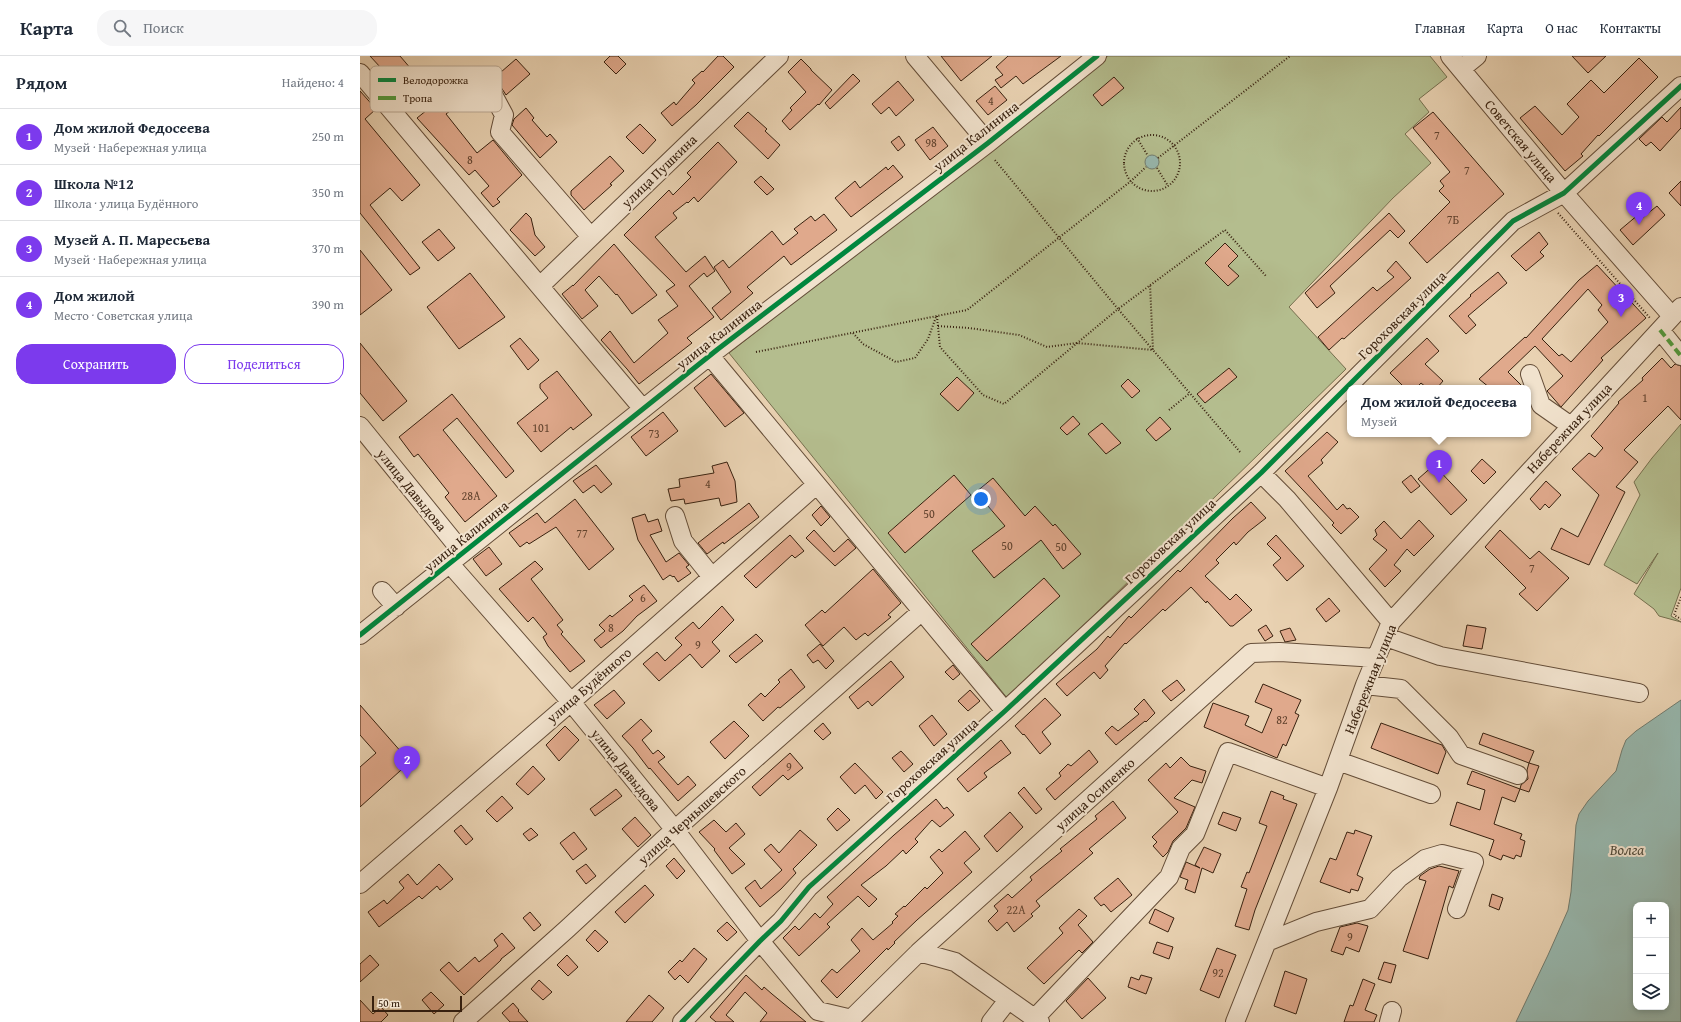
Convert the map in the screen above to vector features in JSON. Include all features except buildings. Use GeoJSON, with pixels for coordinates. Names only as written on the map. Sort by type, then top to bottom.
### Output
{"type":"FeatureCollection","features":[{"type":"Feature","properties":{"kind":"street","name":"улица Пушкина"},"geometry":{"type":"LineString","coordinates":[[540,286],[778,56]]}},
{"type":"Feature","properties":{"kind":"street"},"geometry":{"type":"LineString","coordinates":[[915,56],[991,151]]}},
{"type":"Feature","properties":{"kind":"street","name":"улица Калинина"},"geometry":{"type":"LineString","coordinates":[[360,635],[710,356],[991,151],[1096,56]]}},
{"type":"Feature","properties":{"kind":"street"},"geometry":{"type":"LineString","coordinates":[[1455,63],[1477,56]]}},
{"type":"Feature","properties":{"kind":"street","name":"Советская улица"},"geometry":{"type":"LineString","coordinates":[[1455,63],[1564,192],[1677,312]]}},
{"type":"Feature","properties":{"kind":"street"},"geometry":{"type":"LineString","coordinates":[[360,73],[370,85]]}},
{"type":"Feature","properties":{"kind":"street","name":"Гороховская улица"},"geometry":{"type":"LineString","coordinates":[[1349,385],[1513,221],[1564,192],[1681,86]]}},
{"type":"Feature","properties":{"kind":"street"},"geometry":{"type":"LineString","coordinates":[[502,111],[504,115],[500,132],[591,237]]}},
{"type":"Feature","properties":{"kind":"street"},"geometry":{"type":"LineString","coordinates":[[393,112],[643,409]]}},
{"type":"Feature","properties":{"kind":"street","name":"Набережная улица"},"geometry":{"type":"LineString","coordinates":[[1235,1022],[1328,788],[1365,685],[1388,629],[1571,426],[1677,312]]}},
{"type":"Feature","properties":{"kind":"street"},"geometry":{"type":"LineString","coordinates":[[1660,330],[1681,356]]}},
{"type":"Feature","properties":{"kind":"street"},"geometry":{"type":"LineString","coordinates":[[710,356],[1005,711]]}},
{"type":"Feature","properties":{"kind":"street"},"geometry":{"type":"LineString","coordinates":[[1530,374],[1540,405],[1571,426]]}},
{"type":"Feature","properties":{"kind":"street","name":"Гороховская улица"},"geometry":{"type":"LineString","coordinates":[[682,1022],[781,921],[809,887],[1005,711],[1261,473],[1347,387]]}},
{"type":"Feature","properties":{"kind":"street","name":"улица Давыдова"},"geometry":{"type":"LineString","coordinates":[[360,426],[457,559],[675,830],[760,941],[818,1011],[850,1020]]}},
{"type":"Feature","properties":{"kind":"street"},"geometry":{"type":"LineString","coordinates":[[1261,473],[1287,499],[1388,629],[1440,656],[1640,693]]}},
{"type":"Feature","properties":{"kind":"street","name":"улица Будённого"},"geometry":{"type":"LineString","coordinates":[[360,884],[571,702],[816,485]]}},
{"type":"Feature","properties":{"kind":"street"},"geometry":{"type":"LineString","coordinates":[[674,516],[684,541],[712,577]]}},
{"type":"Feature","properties":{"kind":"street"},"geometry":{"type":"LineString","coordinates":[[382,591],[396,607]]}},
{"type":"Feature","properties":{"kind":"street","name":"улица Чернышевского"},"geometry":{"type":"LineString","coordinates":[[463,1022],[675,830],[922,611]]}},
{"type":"Feature","properties":{"kind":"street","name":"улица Осипенко"},"geometry":{"type":"LineString","coordinates":[[850,1020],[919,952],[1251,653],[1280,652],[1377,658]]}},
{"type":"Feature","properties":{"kind":"street"},"geometry":{"type":"LineString","coordinates":[[1365,685],[1401,689],[1449,737],[1461,755],[1518,776]]}},
{"type":"Feature","properties":{"kind":"street"},"geometry":{"type":"LineString","coordinates":[[919,952],[955,962],[1037,1020],[1169,877],[1181,848],[1195,834],[1228,752],[1328,788]]}},
{"type":"Feature","properties":{"kind":"street"},"geometry":{"type":"LineString","coordinates":[[1338,761],[1431,794]]}},
{"type":"Feature","properties":{"kind":"street"},"geometry":{"type":"LineString","coordinates":[[1267,942],[1316,922],[1370,909],[1399,878],[1425,859],[1442,854],[1474,862],[1457,909]]}},
{"type":"Feature","properties":{"kind":"street"},"geometry":{"type":"LineString","coordinates":[[991,1022],[1008,1000]]}},
{"type":"Feature","properties":{"kind":"path"},"geometry":{"type":"LineString","coordinates":[[1158,158],[1174,144],[1290,56]]}},
{"type":"Feature","properties":{"kind":"path"},"geometry":{"type":"LineString","coordinates":[[1144,135],[1161,135],[1174,144],[1179,153],[1179,172],[1175,180],[1168,186],[1159,190],[1149,191],[1140,188],[1127,176],[1124,168],[1126,151],[1137,138],[1144,135]]}},
{"type":"Feature","properties":{"kind":"path"},"geometry":{"type":"LineString","coordinates":[[1137,138],[1148,156]]}},
{"type":"Feature","properties":{"kind":"path"},"geometry":{"type":"LineString","coordinates":[[991,151],[1058,237],[1240,452]]}},
{"type":"Feature","properties":{"kind":"path"},"geometry":{"type":"LineString","coordinates":[[756,352],[967,310],[1131,181],[1146,166]]}},
{"type":"Feature","properties":{"kind":"path"},"geometry":{"type":"LineString","coordinates":[[1157,168],[1168,186]]}},
{"type":"Feature","properties":{"kind":"path"},"geometry":{"type":"LineString","coordinates":[[1548,202],[1660,330]]}},
{"type":"Feature","properties":{"kind":"path"},"geometry":{"type":"LineString","coordinates":[[937,316],[940,346],[983,395],[1004,404],[1118,309],[1225,230],[1266,276]]}},
{"type":"Feature","properties":{"kind":"path"},"geometry":{"type":"LineString","coordinates":[[1150,284],[1153,350]]}},
{"type":"Feature","properties":{"kind":"path"},"geometry":{"type":"LineString","coordinates":[[853,333],[863,344],[896,362],[916,358],[928,339],[937,316]]}},
{"type":"Feature","properties":{"kind":"path"},"geometry":{"type":"LineString","coordinates":[[938,326],[969,328],[1019,335],[1047,348],[1076,343],[1153,350]]}},
{"type":"Feature","properties":{"kind":"path"},"geometry":{"type":"LineString","coordinates":[[1169,410],[1190,393]]}},
{"type":"Feature","properties":{"kind":"path"},"geometry":{"type":"LineString","coordinates":[[1681,597],[1674,615],[1681,619]]}},
{"type":"Feature","properties":{"kind":"green space"},"geometry":{"type":"Polygon","coordinates":[[[1108,56],[1430,56],[1447,77],[1419,99],[1429,112],[1405,134],[1431,163],[1393,198],[1289,307],[1346,369],[1008,699],[729,353],[1108,56]]]}},
{"type":"Feature","properties":{"kind":"green space"},"geometry":{"type":"Polygon","coordinates":[[[1681,424],[1681,588],[1671,616],[1681,622],[1659,616],[1654,609],[1634,594],[1658,553],[1637,584],[1604,565],[1640,495],[1634,482],[1681,424]]]}},
{"type":"Feature","properties":{"kind":"water"},"geometry":{"type":"Polygon","coordinates":[[[1149,155],[1155,155],[1159,159],[1159,165],[1155,169],[1149,169],[1145,165],[1145,159],[1149,155]]]}},
{"type":"Feature","properties":{"kind":"water","name":"Волга"},"geometry":{"type":"Polygon","coordinates":[[[1681,700],[1681,1022],[1516,1022],[1568,910],[1571,892],[1576,825],[1579,814],[1588,801],[1616,771],[1626,740],[1636,731],[1681,700]]]}},
{"type":"Feature","properties":{"kind":"marked path"},"geometry":{"type":"LineString","coordinates":[[1660,330],[1681,356]]}},
{"type":"Feature","properties":{"kind":"cycle path"},"geometry":{"type":"LineString","coordinates":[[360,635],[718,349],[988,143],[1097,56]]}},
{"type":"Feature","properties":{"kind":"cycle path"},"geometry":{"type":"LineString","coordinates":[[1349,385],[1513,221],[1564,193],[1681,86]]}},
{"type":"Feature","properties":{"kind":"cycle path"},"geometry":{"type":"LineString","coordinates":[[682,1022],[781,921],[809,887],[1005,711],[1261,473],[1347,387]]}},
{"type":"Feature","properties":{"kind":"place","name":"Дом жилой"},"geometry":{"type":"Point","coordinates":[1639,225]}},
{"type":"Feature","properties":{"kind":"place","name":"Музей А. П. Маресьева"},"geometry":{"type":"Point","coordinates":[1621,317]}},
{"type":"Feature","properties":{"kind":"place","name":"Дом жилой Федосеева"},"geometry":{"type":"Point","coordinates":[1439,483]}},
{"type":"Feature","properties":{"kind":"place","name":"Школа №12"},"geometry":{"type":"Point","coordinates":[407,779]}}]}
